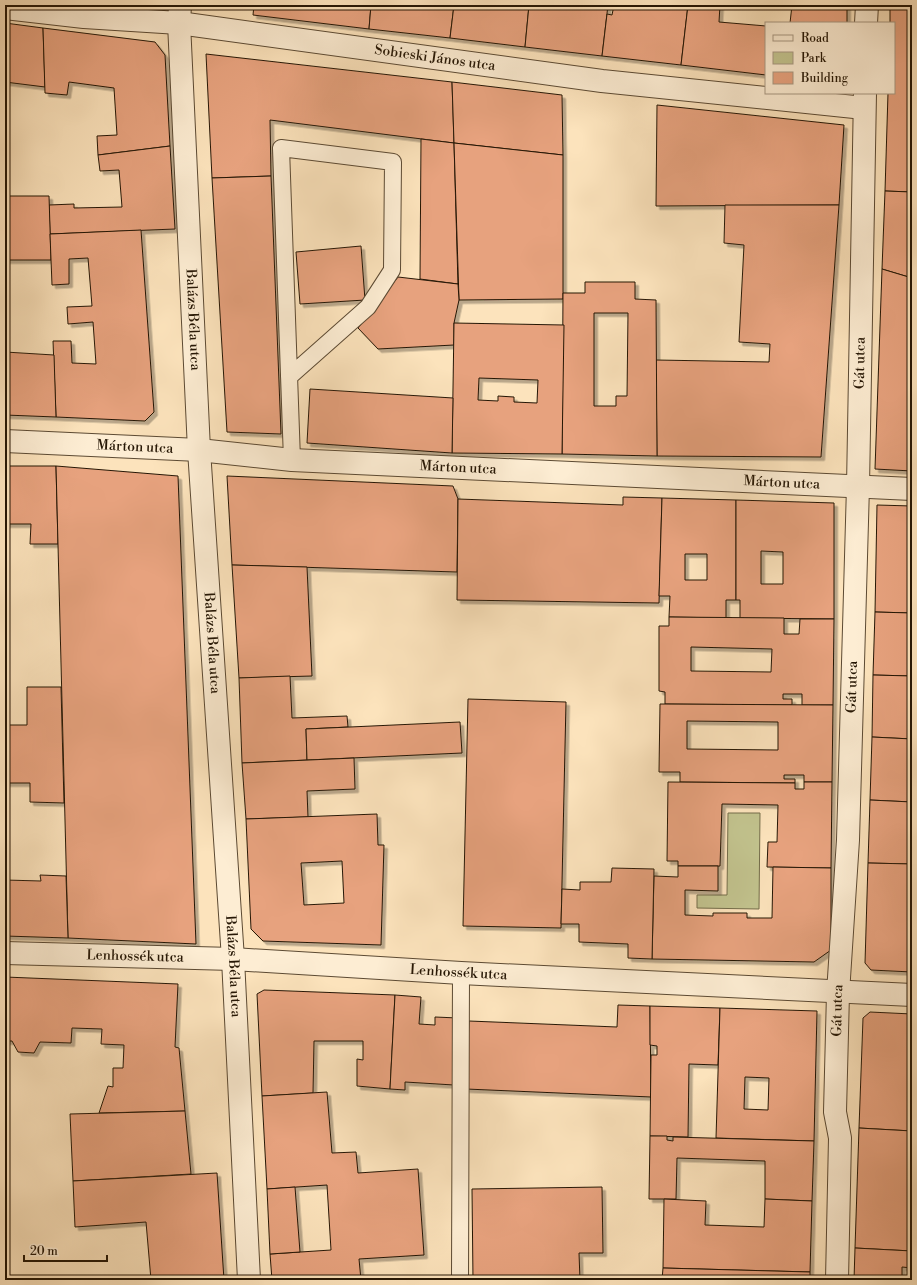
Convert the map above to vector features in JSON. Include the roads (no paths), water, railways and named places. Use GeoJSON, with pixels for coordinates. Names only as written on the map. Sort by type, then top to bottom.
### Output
{"type":"FeatureCollection","features":[{"type":"Feature","properties":{"kind":"street"},"geometry":{"type":"LineString","coordinates":[[866,22],[867,5]]}},
{"type":"Feature","properties":{"kind":"street","name":"Sobieski János utca"},"geometry":{"type":"LineString","coordinates":[[5,8],[84,17],[180,14],[602,81],[765,93]]}},
{"type":"Feature","properties":{"kind":"street","name":"Balázs Béla utca"},"geometry":{"type":"LineString","coordinates":[[180,14],[199,450],[233,959],[249,1280]]}},
{"type":"Feature","properties":{"kind":"street","name":"Sobieski János utca"},"geometry":{"type":"LineString","coordinates":[[782,94],[865,100]]}},
{"type":"Feature","properties":{"kind":"street","name":"Gát utca"},"geometry":{"type":"LineString","coordinates":[[837,1280],[840,1138],[835,1112],[838,992],[848,840],[858,486],[865,100]]}},
{"type":"Feature","properties":{"kind":"street","name":"Márton utca"},"geometry":{"type":"LineString","coordinates":[[5,441],[199,450],[292,460],[912,488]]}},
{"type":"Feature","properties":{"kind":"street","name":"Lenhossék utca"},"geometry":{"type":"LineString","coordinates":[[5,953],[233,959],[460,973],[912,995]]}},
{"type":"Feature","properties":{"kind":"lane"},"geometry":{"type":"LineString","coordinates":[[289,377],[368,307],[392,270],[393,162],[281,148],[289,377],[292,460]]}},
{"type":"Feature","properties":{"kind":"lane"},"geometry":{"type":"LineString","coordinates":[[460,973],[460,1280]]}}]}
